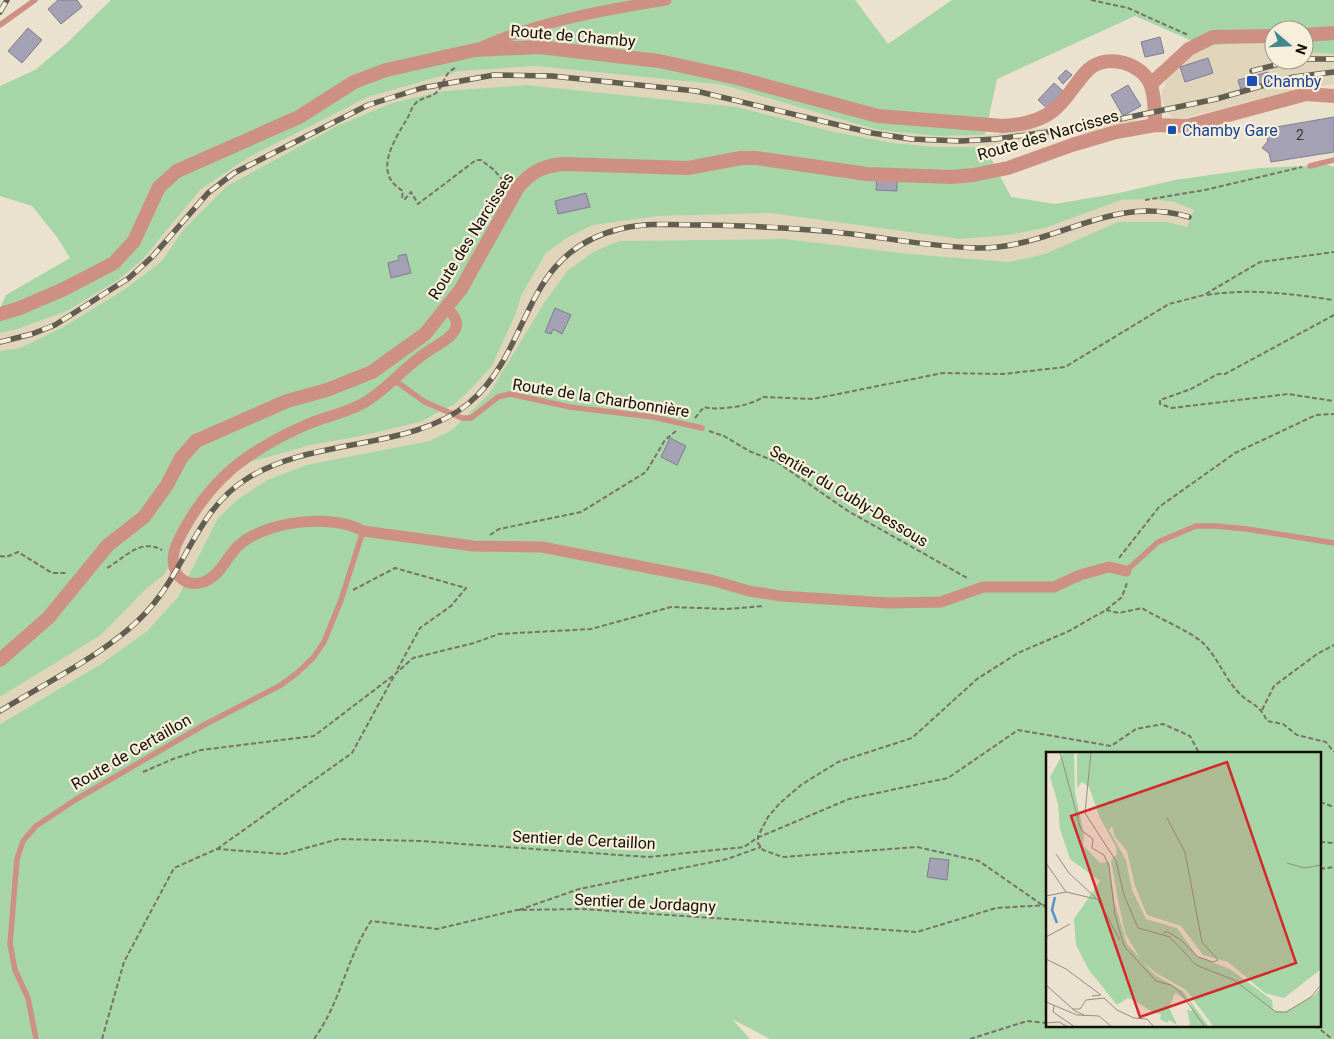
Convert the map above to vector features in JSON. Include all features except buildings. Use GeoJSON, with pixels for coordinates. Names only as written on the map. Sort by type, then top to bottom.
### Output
{"type":"FeatureCollection","features":[{"type":"Feature","properties":{"kind":"street"},"geometry":{"type":"LineString","coordinates":[[475,50],[504,37],[588,14],[666,0]]}},
{"type":"Feature","properties":{"kind":"street"},"geometry":{"type":"LineString","coordinates":[[1314,34],[1334,33]]}},
{"type":"Feature","properties":{"kind":"street"},"geometry":{"type":"LineString","coordinates":[[1155,125],[1151,84],[1164,70],[1196,44],[1213,37],[1264,36]]}},
{"type":"Feature","properties":{"kind":"street","name":"Route de Chamby"},"geometry":{"type":"LineString","coordinates":[[0,314],[20,308],[64,288],[114,262],[134,241],[159,187],[177,171],[299,117],[354,82],[386,70],[475,50],[508,47],[552,48],[659,61],[737,78],[878,116],[959,124],[1020,125],[1045,116],[1061,104],[1090,68],[1100,63],[1110,61],[1128,64],[1142,74],[1151,84]]}},
{"type":"Feature","properties":{"kind":"street","name":"Route des Narcisses"},"geometry":{"type":"LineString","coordinates":[[0,660],[48,618],[108,545],[144,517],[167,485],[181,458],[196,441],[286,401],[327,390],[372,372],[425,334],[447,309],[517,189],[533,172],[548,166],[576,164],[660,169],[688,168],[741,158],[756,158],[867,174],[966,176],[1008,168],[1098,137],[1155,125],[1187,126],[1298,96],[1313,94],[1334,96]]}},
{"type":"Feature","properties":{"kind":"street"},"geometry":{"type":"LineString","coordinates":[[447,309],[455,317],[456,324],[453,333],[409,364],[394,380],[361,405],[310,423],[269,444],[234,467],[195,511],[175,546],[173,556],[174,567],[182,579],[196,584],[213,577],[238,546],[271,529],[300,523],[340,522],[352,524],[363,531],[473,546],[542,547],[781,596],[888,603],[940,602],[983,587],[1054,587],[1109,567],[1126,571]]}},
{"type":"Feature","properties":{"kind":"lane"},"geometry":{"type":"LineString","coordinates":[[0,25],[35,0]]}},
{"type":"Feature","properties":{"kind":"lane"},"geometry":{"type":"LineString","coordinates":[[1310,166],[1334,160]]}},
{"type":"Feature","properties":{"kind":"lane","name":"Route de la Charbonnière"},"geometry":{"type":"LineString","coordinates":[[394,380],[425,402],[462,418],[471,418],[498,397],[510,394],[570,408],[654,417],[702,428]]}},
{"type":"Feature","properties":{"kind":"lane"},"geometry":{"type":"LineString","coordinates":[[1126,571],[1158,542],[1196,526],[1247,529],[1334,543]]}},
{"type":"Feature","properties":{"kind":"lane","name":"Route de Certaillon"},"geometry":{"type":"LineString","coordinates":[[36,1039],[28,998],[15,970],[10,944],[18,859],[23,841],[36,826],[123,772],[204,725],[281,685],[297,673],[324,642],[341,600],[363,531]]}},
{"type":"Feature","properties":{"kind":"path"},"geometry":{"type":"LineString","coordinates":[[1091,0],[1128,8],[1190,36],[1196,44]]}},
{"type":"Feature","properties":{"kind":"path"},"geometry":{"type":"LineString","coordinates":[[459,67],[444,77],[437,92],[415,104],[393,142],[386,164],[388,176],[396,187],[403,191],[402,198],[405,199],[411,192],[418,204],[476,160],[480,160],[494,170],[507,186]]}},
{"type":"Feature","properties":{"kind":"path"},"geometry":{"type":"LineString","coordinates":[[1145,200],[1205,190],[1310,166]]}},
{"type":"Feature","properties":{"kind":"path"},"geometry":{"type":"LineString","coordinates":[[1204,295],[1260,262],[1334,252]]}},
{"type":"Feature","properties":{"kind":"path"},"geometry":{"type":"LineString","coordinates":[[691,426],[698,412],[704,407],[755,403],[763,396],[813,399],[943,373],[1003,374],[1065,366],[1169,304],[1204,295],[1235,290],[1286,293],[1334,300]]}},
{"type":"Feature","properties":{"kind":"path"},"geometry":{"type":"LineString","coordinates":[[1334,315],[1225,374],[1218,374],[1191,389],[1160,400],[1160,404],[1172,408],[1288,394],[1334,401]]}},
{"type":"Feature","properties":{"kind":"path"},"geometry":{"type":"LineString","coordinates":[[1046,909],[979,861],[917,847],[783,857],[770,854],[761,847],[757,838],[768,817],[780,803],[821,770],[838,762],[912,738],[977,679],[1018,653],[1069,631],[1106,610],[1122,597],[1127,584],[1126,571],[1117,560],[1159,507],[1235,453],[1316,415],[1334,414]]}},
{"type":"Feature","properties":{"kind":"path"},"geometry":{"type":"LineString","coordinates":[[473,546],[499,529],[581,512],[646,472],[665,440],[683,424]]}},
{"type":"Feature","properties":{"kind":"path","name":"Sentier du Cubly-Dessous"},"geometry":{"type":"LineString","coordinates":[[702,428],[724,436],[749,451],[777,462],[848,510],[983,587]]}},
{"type":"Feature","properties":{"kind":"path"},"geometry":{"type":"LineString","coordinates":[[89,567],[104,570],[139,546],[158,548],[173,556]]}},
{"type":"Feature","properties":{"kind":"path"},"geometry":{"type":"LineString","coordinates":[[0,556],[6,557],[18,552],[52,572],[71,572]]}},
{"type":"Feature","properties":{"kind":"path"},"geometry":{"type":"LineString","coordinates":[[217,849],[352,753],[420,628],[451,606],[466,588],[395,568],[357,586],[341,600]]}},
{"type":"Feature","properties":{"kind":"path"},"geometry":{"type":"LineString","coordinates":[[123,772],[144,772],[173,758],[201,750],[314,736],[394,675],[413,658],[474,643],[499,634],[590,629],[670,607],[727,609],[767,605],[781,596]]}},
{"type":"Feature","properties":{"kind":"path"},"geometry":{"type":"LineString","coordinates":[[1106,610],[1119,613],[1142,608],[1201,641],[1216,658],[1224,676],[1239,694],[1262,710],[1267,720],[1283,724],[1297,735],[1326,742],[1334,752]]}},
{"type":"Feature","properties":{"kind":"path"},"geometry":{"type":"LineString","coordinates":[[1262,710],[1274,686],[1317,654],[1334,645]]}},
{"type":"Feature","properties":{"kind":"path","name":"Sentier de Certaillon"},"geometry":{"type":"LineString","coordinates":[[102,1039],[124,962],[174,868],[217,849],[284,854],[339,839],[420,840],[648,858],[744,848],[757,838],[849,798],[948,778],[1018,730],[1111,746],[1136,729],[1163,724],[1190,736],[1198,752]]}},
{"type":"Feature","properties":{"kind":"path"},"geometry":{"type":"LineString","coordinates":[[1322,803],[1334,807]]}},
{"type":"Feature","properties":{"kind":"path"},"geometry":{"type":"LineString","coordinates":[[517,910],[579,890],[727,859],[761,847]]}},
{"type":"Feature","properties":{"kind":"path","name":"Sentier de Jordagny"},"geometry":{"type":"LineString","coordinates":[[314,1039],[329,1018],[357,943],[371,920],[436,929],[517,910],[582,909],[918,932],[996,908],[1046,905]]}},
{"type":"Feature","properties":{"kind":"path"},"geometry":{"type":"LineString","coordinates":[[970,1039],[1027,1021],[1046,1023]]}},
{"type":"Feature","properties":{"kind":"path"},"geometry":{"type":"LineString","coordinates":[[1316,1026],[1332,1039]]}},
{"type":"Feature","properties":{"kind":"shaded area"},"geometry":{"type":"Polygon","coordinates":[[[1264,42],[1264,70],[1314,70],[1314,53],[1334,54],[1334,84],[1302,89],[1174,119],[1169,114],[1160,97],[1170,71],[1204,46],[1264,42]]]}},
{"type":"Feature","properties":{"kind":"shaded area"},"geometry":{"type":"Polygon","coordinates":[[[536,66],[723,85],[878,130],[938,136],[985,135],[1123,118],[1144,112],[1133,123],[1115,129],[985,147],[937,147],[893,143],[835,132],[737,107],[527,85],[442,91],[392,103],[337,126],[227,186],[183,230],[162,261],[125,289],[65,326],[20,348],[0,351],[0,333],[16,330],[67,311],[118,280],[142,260],[201,189],[251,156],[368,97],[459,71],[536,66]]]}},
{"type":"Feature","properties":{"kind":"shaded area"},"geometry":{"type":"Polygon","coordinates":[[[1152,199],[1173,202],[1194,210],[1187,227],[1168,222],[1118,222],[1045,254],[1009,262],[910,254],[785,239],[619,241],[593,252],[567,271],[544,303],[489,395],[452,430],[429,441],[306,465],[267,480],[238,499],[218,518],[178,597],[146,632],[101,664],[0,724],[0,697],[101,635],[147,588],[164,575],[197,514],[229,476],[247,463],[311,445],[356,437],[436,415],[467,393],[492,366],[516,313],[521,296],[546,253],[565,239],[593,225],[659,216],[770,213],[960,239],[1009,235],[1045,228],[1121,200],[1152,199]]]}},
{"type":"Feature","properties":{"kind":"green space"},"geometry":{"type":"Polygon","coordinates":[[[111,0],[855,0],[888,44],[952,0],[1334,0],[1334,54],[1314,53],[1314,20],[1264,20],[1264,35],[1251,42],[1204,46],[1135,16],[997,79],[985,135],[938,136],[878,130],[723,85],[536,66],[459,71],[368,97],[251,156],[201,189],[142,260],[118,280],[67,311],[15,330],[0,333],[0,308],[6,295],[70,258],[57,237],[32,206],[0,196],[0,86],[35,70],[66,44],[111,0]]]}},
{"type":"Feature","properties":{"kind":"green space"},"geometry":{"type":"Polygon","coordinates":[[[527,85],[737,107],[835,132],[893,143],[937,147],[985,147],[1011,197],[1055,204],[1119,193],[1175,180],[1260,168],[1328,165],[1334,167],[1334,1039],[770,1039],[732,1019],[750,1039],[0,1039],[0,724],[101,664],[146,632],[178,597],[218,518],[238,499],[267,480],[306,465],[429,441],[452,430],[489,394],[544,303],[567,271],[593,252],[619,241],[785,239],[910,254],[1009,262],[1045,254],[1118,222],[1168,222],[1187,227],[1194,210],[1174,202],[1152,199],[1121,200],[1045,228],[1009,235],[960,239],[770,213],[659,216],[593,225],[565,239],[546,253],[521,296],[516,313],[492,366],[453,405],[420,422],[311,445],[247,463],[229,476],[197,514],[164,575],[147,588],[101,635],[0,697],[0,351],[20,348],[65,326],[125,289],[162,261],[183,230],[227,186],[337,126],[392,103],[442,91],[527,85]]]}},
{"type":"Feature","properties":{"kind":"railway"},"geometry":{"type":"LineString","coordinates":[[0,12],[7,0]]}},
{"type":"Feature","properties":{"kind":"railway"},"geometry":{"type":"LineString","coordinates":[[1314,59],[1334,59]]}},
{"type":"Feature","properties":{"kind":"railway"},"geometry":{"type":"LineString","coordinates":[[1252,71],[1264,68]]}},
{"type":"Feature","properties":{"kind":"railway"},"geometry":{"type":"LineString","coordinates":[[0,342],[32,334],[55,325],[129,278],[152,257],[208,193],[234,173],[368,105],[422,88],[494,75],[552,76],[696,91],[872,133],[911,139],[961,141],[996,139],[1077,128],[1216,99],[1294,77],[1334,72]]}},
{"type":"Feature","properties":{"kind":"railway"},"geometry":{"type":"LineString","coordinates":[[0,711],[99,651],[135,623],[162,592],[215,507],[229,492],[245,480],[271,466],[300,456],[419,430],[445,419],[469,403],[490,381],[506,356],[545,280],[563,259],[587,241],[620,229],[673,224],[815,230],[977,248],[1005,246],[1032,240],[1107,217],[1133,212],[1160,211],[1189,217]]}},
{"type":"Feature","properties":{"kind":"place","name":"Chamby"},"geometry":{"type":"Point","coordinates":[1252,81]}},
{"type":"Feature","properties":{"kind":"place","name":"Chamby Gare"},"geometry":{"type":"Point","coordinates":[1172,130]}}]}
